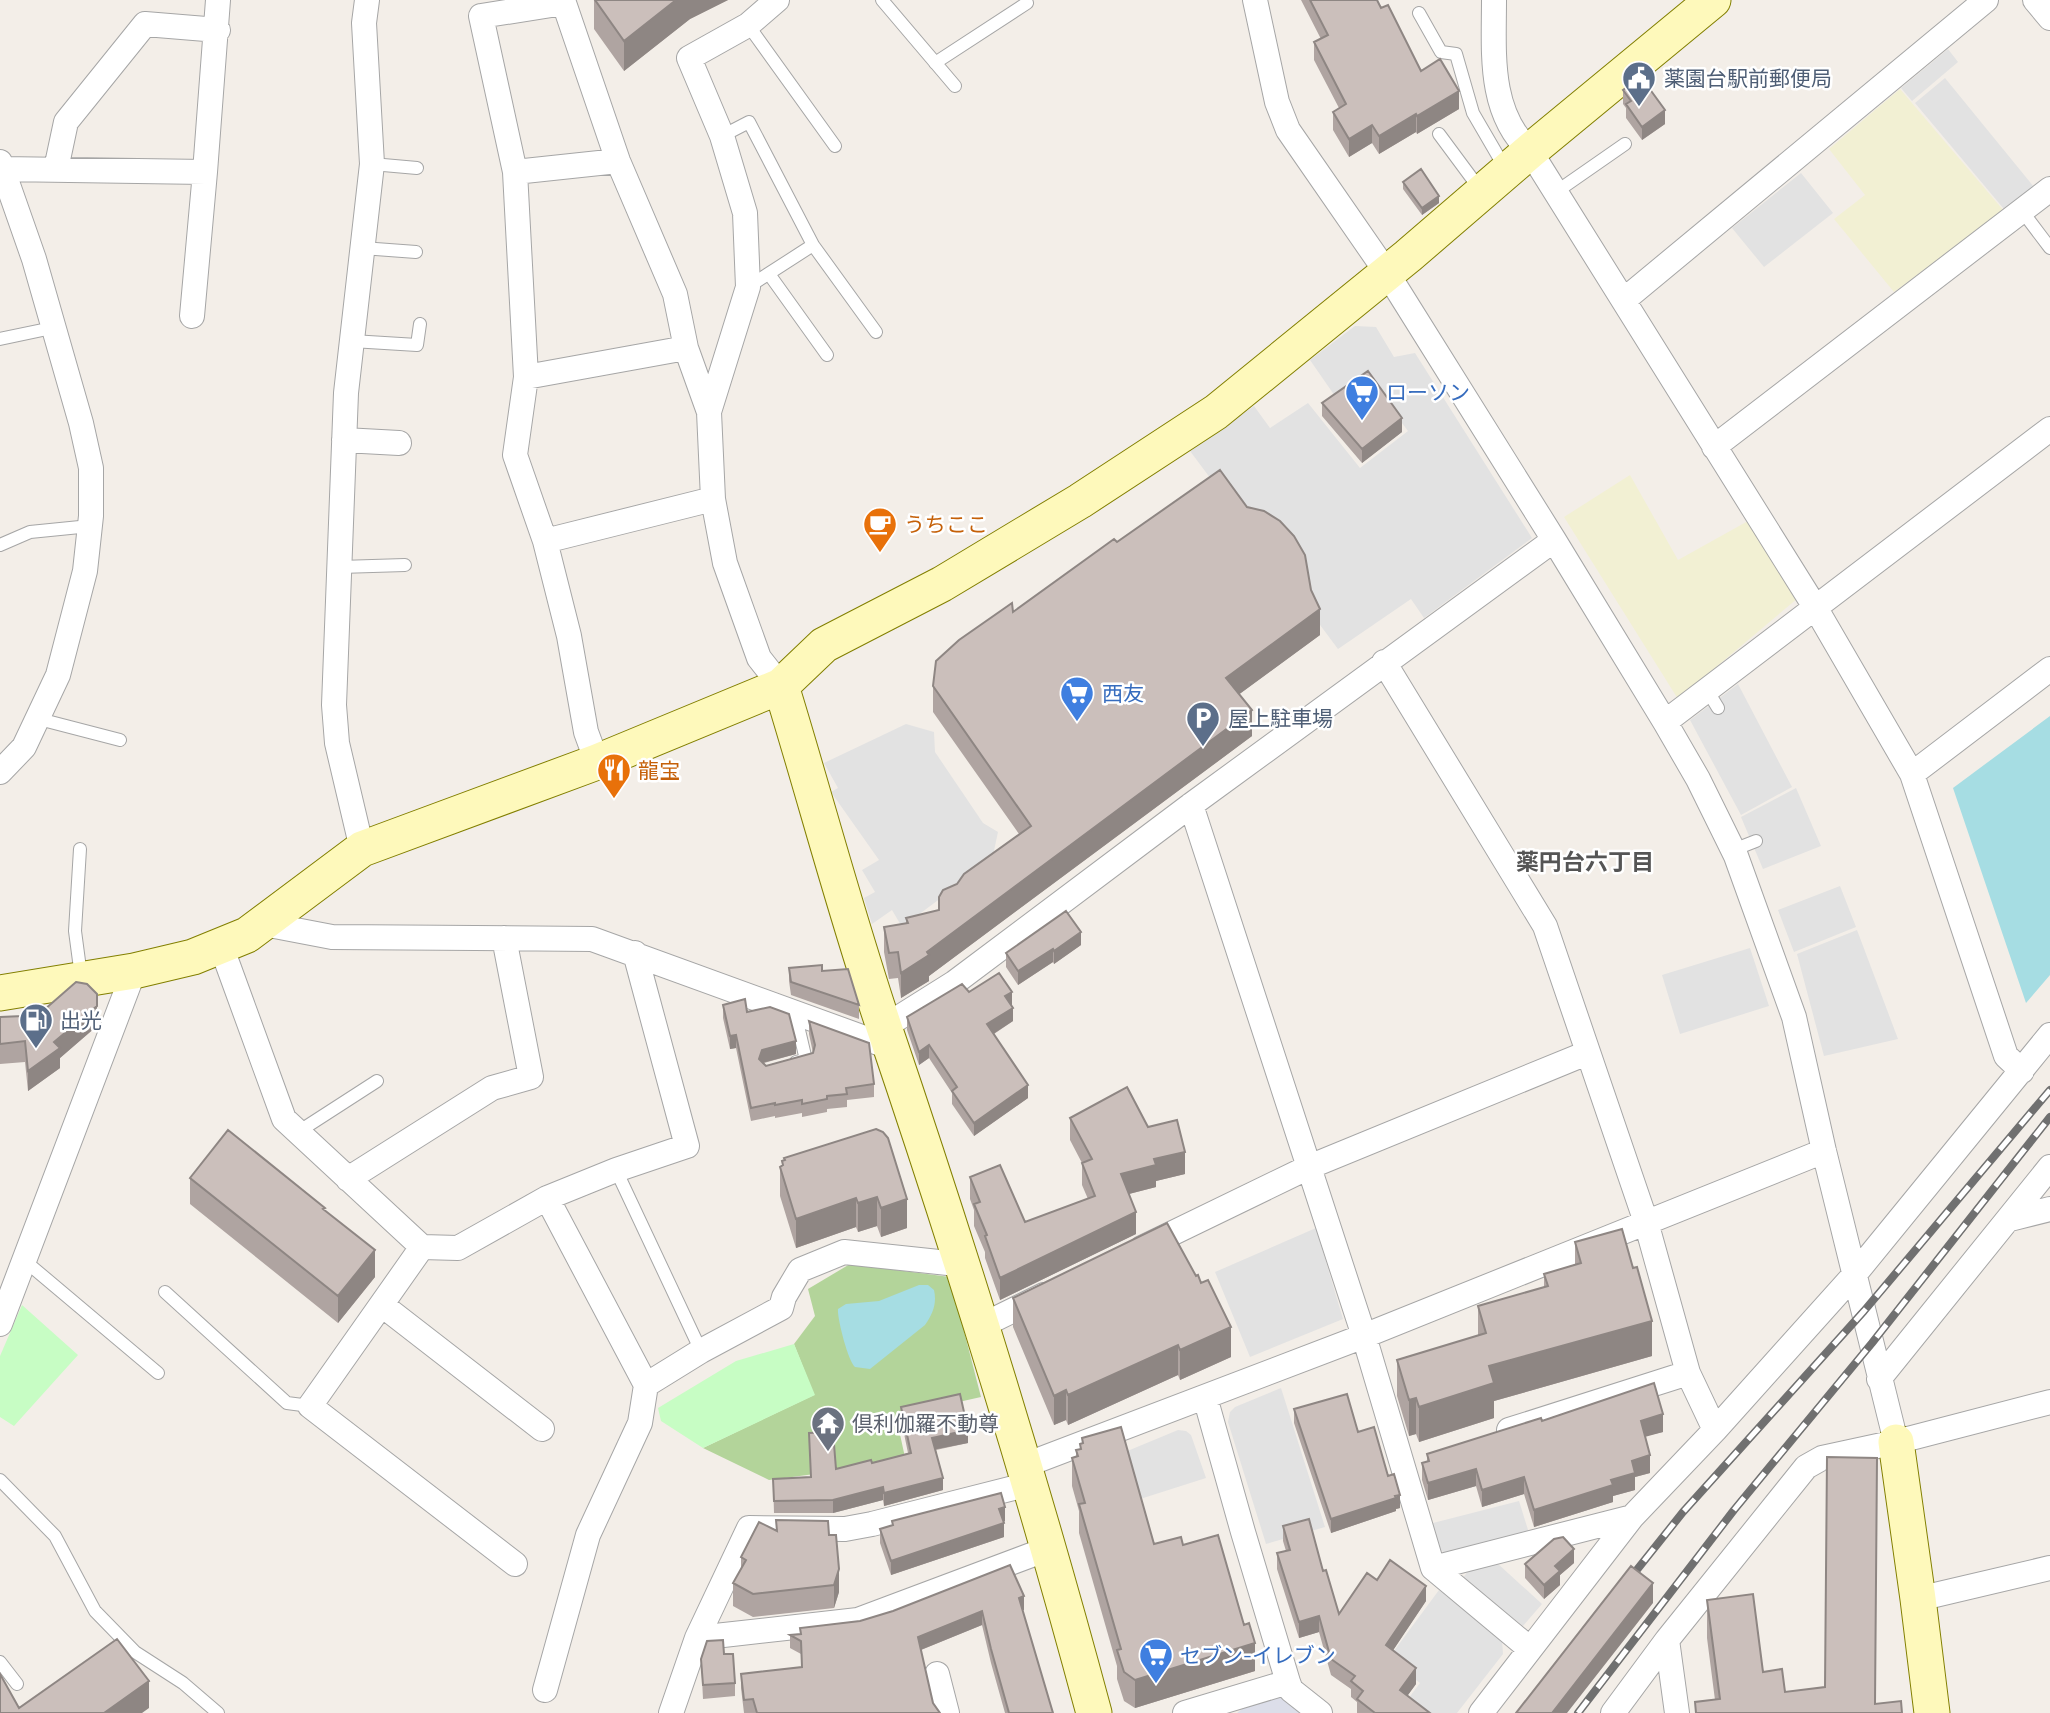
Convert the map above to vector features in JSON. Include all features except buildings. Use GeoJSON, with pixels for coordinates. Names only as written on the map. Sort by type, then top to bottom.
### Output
{"type":"FeatureCollection","features":[{"type":"Feature","properties":{"kind":"street"},"geometry":{"type":"LineString","coordinates":[[192,316],[218,30],[218,0]]}},
{"type":"Feature","properties":{"kind":"street"},"geometry":{"type":"LineString","coordinates":[[362,849],[336,730],[334,705],[346,393],[372,164],[364,23],[367,0]]}},
{"type":"Feature","properties":{"kind":"street"},"geometry":{"type":"LineString","coordinates":[[709,412],[748,287],[745,213],[722,136],[690,58],[748,25],[777,0]]}},
{"type":"Feature","properties":{"kind":"street"},"geometry":{"type":"LineString","coordinates":[[1255,0],[1277,102],[1288,130],[1387,273],[1554,540],[1698,779],[1733,850],[1765,931],[1794,1017],[1824,1151],[1896,1442],[1932,1713]]}},
{"type":"Feature","properties":{"kind":"street"},"geometry":{"type":"LineString","coordinates":[[1494,0],[1493,58],[1498,98],[1517,139],[1506,171]]}},
{"type":"Feature","properties":{"kind":"street"},"geometry":{"type":"LineString","coordinates":[[0,993],[134,971],[193,957],[221,946],[264,925],[362,849],[597,762],[781,686],[824,645],[954,577],[1080,501],[1216,412],[1387,273],[1711,0]]}},
{"type":"Feature","properties":{"kind":"street"},"geometry":{"type":"LineString","coordinates":[[1624,300],[1986,0]]}},
{"type":"Feature","properties":{"kind":"street"},"geometry":{"type":"LineString","coordinates":[[597,762],[586,732],[569,636],[545,541],[515,455],[526,377],[515,172],[481,16],[564,3],[618,161],[675,294],[686,348],[709,412],[713,499],[724,563],[759,658],[781,686],[888,1038],[962,1260],[1050,1548],[1094,1713]]}},
{"type":"Feature","properties":{"kind":"street"},"geometry":{"type":"LineString","coordinates":[[56,169],[66,122],[145,24],[218,30]]}},
{"type":"Feature","properties":{"kind":"street"},"geometry":{"type":"LineString","coordinates":[[515,172],[618,161]]}},
{"type":"Feature","properties":{"kind":"street"},"geometry":{"type":"LineString","coordinates":[[0,772],[24,747],[58,675],[85,571],[90,526],[91,468],[81,423],[34,259],[1,165],[56,169],[205,172]]}},
{"type":"Feature","properties":{"kind":"street"},"geometry":{"type":"LineString","coordinates":[[1506,171],[1556,192],[1815,607],[1912,774],[2006,1056],[2022,1071]]}},
{"type":"Feature","properties":{"kind":"street"},"geometry":{"type":"LineString","coordinates":[[1714,447],[2050,189]]}},
{"type":"Feature","properties":{"kind":"street"},"geometry":{"type":"LineString","coordinates":[[526,377],[686,348]]}},
{"type":"Feature","properties":{"kind":"street"},"geometry":{"type":"LineString","coordinates":[[1665,722],[1712,699],[1815,607],[2050,429]]}},
{"type":"Feature","properties":{"kind":"street"},"geometry":{"type":"LineString","coordinates":[[344,440],[399,443]]}},
{"type":"Feature","properties":{"kind":"street"},"geometry":{"type":"LineString","coordinates":[[545,541],[713,499]]}},
{"type":"Feature","properties":{"kind":"street"},"geometry":{"type":"LineString","coordinates":[[888,1038],[954,983],[1191,805],[1554,540]]}},
{"type":"Feature","properties":{"kind":"street"},"geometry":{"type":"LineString","coordinates":[[1384,662],[1545,926],[1646,1222],[1688,1373],[1715,1430]]}},
{"type":"Feature","properties":{"kind":"street"},"geometry":{"type":"LineString","coordinates":[[1912,774],[2050,669]]}},
{"type":"Feature","properties":{"kind":"street"},"geometry":{"type":"LineString","coordinates":[[1191,805],[1364,1336],[1433,1568],[1530,1649]]}},
{"type":"Feature","properties":{"kind":"street"},"geometry":{"type":"LineString","coordinates":[[264,925],[332,937],[592,939],[795,1013],[888,1038]]}},
{"type":"Feature","properties":{"kind":"street"},"geometry":{"type":"LineString","coordinates":[[348,1179],[492,1088],[531,1077],[504,938]]}},
{"type":"Feature","properties":{"kind":"street"},"geometry":{"type":"LineString","coordinates":[[221,946],[284,1119],[422,1247],[458,1248],[547,1198],[616,1170],[687,1146],[635,953]]}},
{"type":"Feature","properties":{"kind":"street"},"geometry":{"type":"LineString","coordinates":[[0,1324],[134,971]]}},
{"type":"Feature","properties":{"kind":"street"},"geometry":{"type":"LineString","coordinates":[[1481,1713],[1632,1517],[1715,1430],[1855,1274],[2050,1035]]}},
{"type":"Feature","properties":{"kind":"street"},"geometry":{"type":"LineString","coordinates":[[1121,1258],[1309,1167],[1587,1053]]}},
{"type":"Feature","properties":{"kind":"street"},"geometry":{"type":"LineString","coordinates":[[671,1713],[697,1638],[748,1528],[845,1529],[872,1524],[1026,1475],[1205,1397],[1824,1151]]}},
{"type":"Feature","properties":{"kind":"street"},"geometry":{"type":"LineString","coordinates":[[1879,1379],[2050,1167]]}},
{"type":"Feature","properties":{"kind":"street"},"geometry":{"type":"LineString","coordinates":[[545,1689],[589,1535],[640,1423],[646,1385],[547,1198]]}},
{"type":"Feature","properties":{"kind":"street"},"geometry":{"type":"LineString","coordinates":[[2010,1219],[2050,1209]]}},
{"type":"Feature","properties":{"kind":"street"},"geometry":{"type":"LineString","coordinates":[[422,1247],[310,1406],[515,1564]]}},
{"type":"Feature","properties":{"kind":"street"},"geometry":{"type":"LineString","coordinates":[[646,1385],[780,1308],[800,1270],[844,1252],[948,1263],[962,1260]]}},
{"type":"Feature","properties":{"kind":"street"},"geometry":{"type":"LineString","coordinates":[[981,1326],[1070,1283]]}},
{"type":"Feature","properties":{"kind":"street"},"geometry":{"type":"LineString","coordinates":[[382,1305],[542,1429]]}},
{"type":"Feature","properties":{"kind":"street"},"geometry":{"type":"LineString","coordinates":[[1493,1434],[1688,1373]]}},
{"type":"Feature","properties":{"kind":"street"},"geometry":{"type":"LineString","coordinates":[[1205,1397],[1288,1682],[1291,1690],[1320,1713]]}},
{"type":"Feature","properties":{"kind":"street"},"geometry":{"type":"LineString","coordinates":[[1613,1713],[1667,1640],[1806,1468],[1822,1458],[1896,1442],[2050,1402]]}},
{"type":"Feature","properties":{"kind":"street"},"geometry":{"type":"LineString","coordinates":[[1402,1463],[1428,1455]]}},
{"type":"Feature","properties":{"kind":"street"},"geometry":{"type":"LineString","coordinates":[[1433,1568],[1632,1517]]}},
{"type":"Feature","properties":{"kind":"street"},"geometry":{"type":"LineString","coordinates":[[697,1638],[858,1620],[1050,1548]]}},
{"type":"Feature","properties":{"kind":"street"},"geometry":{"type":"LineString","coordinates":[[1918,1599],[2050,1568]]}},
{"type":"Feature","properties":{"kind":"street"},"geometry":{"type":"LineString","coordinates":[[1667,1640],[1677,1713]]}},
{"type":"Feature","properties":{"kind":"street"},"geometry":{"type":"LineString","coordinates":[[937,1674],[947,1713]]}},
{"type":"Feature","properties":{"kind":"street"},"geometry":{"type":"LineString","coordinates":[[1185,1713],[1288,1682]]}},
{"type":"Feature","properties":{"kind":"lane"},"geometry":{"type":"LineString","coordinates":[[882,0],[955,86]]}},
{"type":"Feature","properties":{"kind":"lane"},"geometry":{"type":"LineString","coordinates":[[936,64],[1027,3]]}},
{"type":"Feature","properties":{"kind":"lane"},"geometry":{"type":"LineString","coordinates":[[1419,13],[1441,52],[1457,54],[1473,113],[1506,171]]}},
{"type":"Feature","properties":{"kind":"lane"},"geometry":{"type":"LineString","coordinates":[[748,25],[835,146]]}},
{"type":"Feature","properties":{"kind":"lane"},"geometry":{"type":"LineString","coordinates":[[722,136],[749,122],[813,245],[876,332]]}},
{"type":"Feature","properties":{"kind":"lane"},"geometry":{"type":"LineString","coordinates":[[1439,134],[1506,171]]}},
{"type":"Feature","properties":{"kind":"lane"},"geometry":{"type":"LineString","coordinates":[[1556,192],[1625,145]]}},
{"type":"Feature","properties":{"kind":"lane"},"geometry":{"type":"LineString","coordinates":[[372,164],[417,168]]}},
{"type":"Feature","properties":{"kind":"lane"},"geometry":{"type":"LineString","coordinates":[[2022,211],[2050,248]]}},
{"type":"Feature","properties":{"kind":"lane"},"geometry":{"type":"LineString","coordinates":[[748,287],[813,245]]}},
{"type":"Feature","properties":{"kind":"lane"},"geometry":{"type":"LineString","coordinates":[[362,248],[416,252]]}},
{"type":"Feature","properties":{"kind":"lane"},"geometry":{"type":"LineString","coordinates":[[769,274],[827,355]]}},
{"type":"Feature","properties":{"kind":"lane"},"geometry":{"type":"LineString","coordinates":[[352,341],[418,345],[420,324]]}},
{"type":"Feature","properties":{"kind":"lane"},"geometry":{"type":"LineString","coordinates":[[0,339],[52,328]]}},
{"type":"Feature","properties":{"kind":"lane"},"geometry":{"type":"LineString","coordinates":[[0,545],[30,532],[90,526]]}},
{"type":"Feature","properties":{"kind":"lane"},"geometry":{"type":"LineString","coordinates":[[340,567],[405,565]]}},
{"type":"Feature","properties":{"kind":"lane"},"geometry":{"type":"LineString","coordinates":[[38,719],[120,740]]}},
{"type":"Feature","properties":{"kind":"lane"},"geometry":{"type":"LineString","coordinates":[[1733,850],[1756,841]]}},
{"type":"Feature","properties":{"kind":"lane"},"geometry":{"type":"LineString","coordinates":[[80,849],[75,931],[81,980]]}},
{"type":"Feature","properties":{"kind":"lane"},"geometry":{"type":"LineString","coordinates":[[781,1066],[806,1060],[795,1013]]}},
{"type":"Feature","properties":{"kind":"lane"},"geometry":{"type":"LineString","coordinates":[[298,1132],[377,1082]]}},
{"type":"Feature","properties":{"kind":"lane"},"geometry":{"type":"LineString","coordinates":[[616,1170],[701,1351]]}},
{"type":"Feature","properties":{"kind":"lane"},"geometry":{"type":"LineString","coordinates":[[25,1261],[158,1373]]}},
{"type":"Feature","properties":{"kind":"lane"},"geometry":{"type":"LineString","coordinates":[[165,1293],[287,1404],[310,1406]]}},
{"type":"Feature","properties":{"kind":"lane"},"geometry":{"type":"LineString","coordinates":[[0,1480],[55,1536],[95,1611],[135,1652],[183,1683],[218,1713]]}},
{"type":"Feature","properties":{"kind":"lane"},"geometry":{"type":"LineString","coordinates":[[0,1662],[17,1684]]}},
{"type":"Feature","properties":{"kind":"shaded area"},"geometry":{"type":"Polygon","coordinates":[[[1948,49],[1958,62],[1912,101],[1901,88],[1948,49]]]}},
{"type":"Feature","properties":{"kind":"shaded area"},"geometry":{"type":"Polygon","coordinates":[[[1945,78],[2034,187],[2004,209],[1915,103],[1945,78]]]}},
{"type":"Feature","properties":{"kind":"shaded area"},"geometry":{"type":"Polygon","coordinates":[[[1900,89],[2004,211],[1894,292],[1834,219],[1865,195],[1829,149],[1900,89]]]}},
{"type":"Feature","properties":{"kind":"shaded area"},"geometry":{"type":"Polygon","coordinates":[[[1801,173],[1833,213],[1764,267],[1732,228],[1801,173]]]}},
{"type":"Feature","properties":{"kind":"shaded area"},"geometry":{"type":"Polygon","coordinates":[[[1355,326],[1376,327],[1394,357],[1415,353],[1532,538],[1424,618],[1411,599],[1338,649],[1190,451],[1254,406],[1270,428],[1308,403],[1360,468],[1408,431],[1368,378],[1337,399],[1310,360],[1355,326]]]}},
{"type":"Feature","properties":{"kind":"shaded area"},"geometry":{"type":"Polygon","coordinates":[[[1630,475],[1678,560],[1748,521],[1798,598],[1678,699],[1564,517],[1630,475]]]}},
{"type":"Feature","properties":{"kind":"shaded area"},"geometry":{"type":"Polygon","coordinates":[[[1738,684],[1792,787],[1741,815],[1690,720],[1738,684]]]}},
{"type":"Feature","properties":{"kind":"shaded area"},"geometry":{"type":"Polygon","coordinates":[[[906,724],[934,732],[935,752],[983,823],[998,832],[992,860],[902,927],[892,910],[872,924],[864,898],[875,892],[862,870],[879,860],[831,792],[838,788],[824,763],[906,724]]]}},
{"type":"Feature","properties":{"kind":"shaded area"},"geometry":{"type":"Polygon","coordinates":[[[1796,788],[1821,846],[1763,869],[1741,817],[1796,788]]]}},
{"type":"Feature","properties":{"kind":"shaded area"},"geometry":{"type":"Polygon","coordinates":[[[1840,886],[1856,927],[1794,952],[1778,910],[1840,886]]]}},
{"type":"Feature","properties":{"kind":"shaded area"},"geometry":{"type":"Polygon","coordinates":[[[1857,930],[1898,1039],[1824,1056],[1797,954],[1857,930]]]}},
{"type":"Feature","properties":{"kind":"shaded area"},"geometry":{"type":"Polygon","coordinates":[[[1750,948],[1769,1006],[1680,1034],[1662,975],[1750,948]]]}},
{"type":"Feature","properties":{"kind":"shaded area"},"geometry":{"type":"Polygon","coordinates":[[[1316,1228],[1343,1319],[1250,1357],[1215,1272],[1316,1228]]]}},
{"type":"Feature","properties":{"kind":"shaded area"},"geometry":{"type":"Polygon","coordinates":[[[1281,1388],[1325,1527],[1266,1544],[1228,1422],[1230,1412],[1235,1407],[1281,1388]]]}},
{"type":"Feature","properties":{"kind":"shaded area"},"geometry":{"type":"Polygon","coordinates":[[[1178,1430],[1191,1435],[1206,1478],[1137,1500],[1125,1452],[1178,1430]]]}},
{"type":"Feature","properties":{"kind":"shaded area"},"geometry":{"type":"Polygon","coordinates":[[[1519,1501],[1529,1533],[1446,1554],[1439,1549],[1433,1523],[1519,1501]]]}},
{"type":"Feature","properties":{"kind":"shaded area"},"geometry":{"type":"Polygon","coordinates":[[[1497,1563],[1542,1604],[1523,1626],[1463,1578],[1470,1568],[1497,1563]]]}},
{"type":"Feature","properties":{"kind":"shaded area"},"geometry":{"type":"Polygon","coordinates":[[[1439,1590],[1502,1640],[1503,1654],[1457,1713],[1418,1713],[1405,1703],[1420,1683],[1388,1659],[1439,1590]]]}},
{"type":"Feature","properties":{"kind":"shaded area"},"geometry":{"type":"Polygon","coordinates":[[[1277,1694],[1303,1713],[1237,1713],[1251,1702],[1277,1694]]]}},
{"type":"Feature","properties":{"kind":"green space"},"geometry":{"type":"Polygon","coordinates":[[[850,1264],[950,1277],[981,1397],[896,1416],[906,1462],[769,1480],[703,1448],[814,1395],[794,1344],[815,1316],[808,1289],[850,1264]]]}},
{"type":"Feature","properties":{"kind":"green space"},"geometry":{"type":"Polygon","coordinates":[[[22,1305],[78,1355],[14,1426],[0,1417],[0,1356],[22,1305]]]}},
{"type":"Feature","properties":{"kind":"green space"},"geometry":{"type":"Polygon","coordinates":[[[794,1344],[815,1395],[703,1448],[661,1421],[658,1408],[736,1361],[794,1344]]]}},
{"type":"Feature","properties":{"kind":"water"},"geometry":{"type":"Polygon","coordinates":[[[2050,716],[2050,975],[2026,1003],[1953,788],[2050,716]]]}},
{"type":"Feature","properties":{"kind":"water"},"geometry":{"type":"Polygon","coordinates":[[[919,1285],[928,1285],[935,1295],[934,1308],[925,1325],[870,1369],[855,1367],[843,1339],[838,1309],[846,1304],[879,1301],[919,1285]]]}},
{"type":"Feature","properties":{"kind":"railway"},"geometry":{"type":"LineString","coordinates":[[1624,1586],[1683,1512],[1864,1311],[2050,1090]]}},
{"type":"Feature","properties":{"kind":"railway"},"geometry":{"type":"LineString","coordinates":[[1578,1713],[1734,1510],[1872,1343],[2050,1117]]}},
{"type":"Feature","properties":{"kind":"place","name":"薬園台駅前郵便局"},"geometry":{"type":"Point","coordinates":[1639,108]}},
{"type":"Feature","properties":{"kind":"place","name":"ローソン"},"geometry":{"type":"Point","coordinates":[1362,422]}},
{"type":"Feature","properties":{"kind":"place","name":"うちここ"},"geometry":{"type":"Point","coordinates":[880,554]}},
{"type":"Feature","properties":{"kind":"place","name":"西友"},"geometry":{"type":"Point","coordinates":[1077,723]}},
{"type":"Feature","properties":{"kind":"place","name":"屋上駐車場"},"geometry":{"type":"Point","coordinates":[1203,748]}},
{"type":"Feature","properties":{"kind":"place","name":"龍宝"},"geometry":{"type":"Point","coordinates":[614,800]}},
{"type":"Feature","properties":{"kind":"place","name":"出光"},"geometry":{"type":"Point","coordinates":[36,1050]}},
{"type":"Feature","properties":{"kind":"place","name":"倶利伽羅不動尊"},"geometry":{"type":"Point","coordinates":[828,1453]}},
{"type":"Feature","properties":{"kind":"place","name":"セブン-イレブン"},"geometry":{"type":"Point","coordinates":[1156,1685]}},
{"type":"Feature","properties":{"kind":"district","name":"薬円台六丁目"},"geometry":{"type":"Point","coordinates":[1585,861]}}]}
